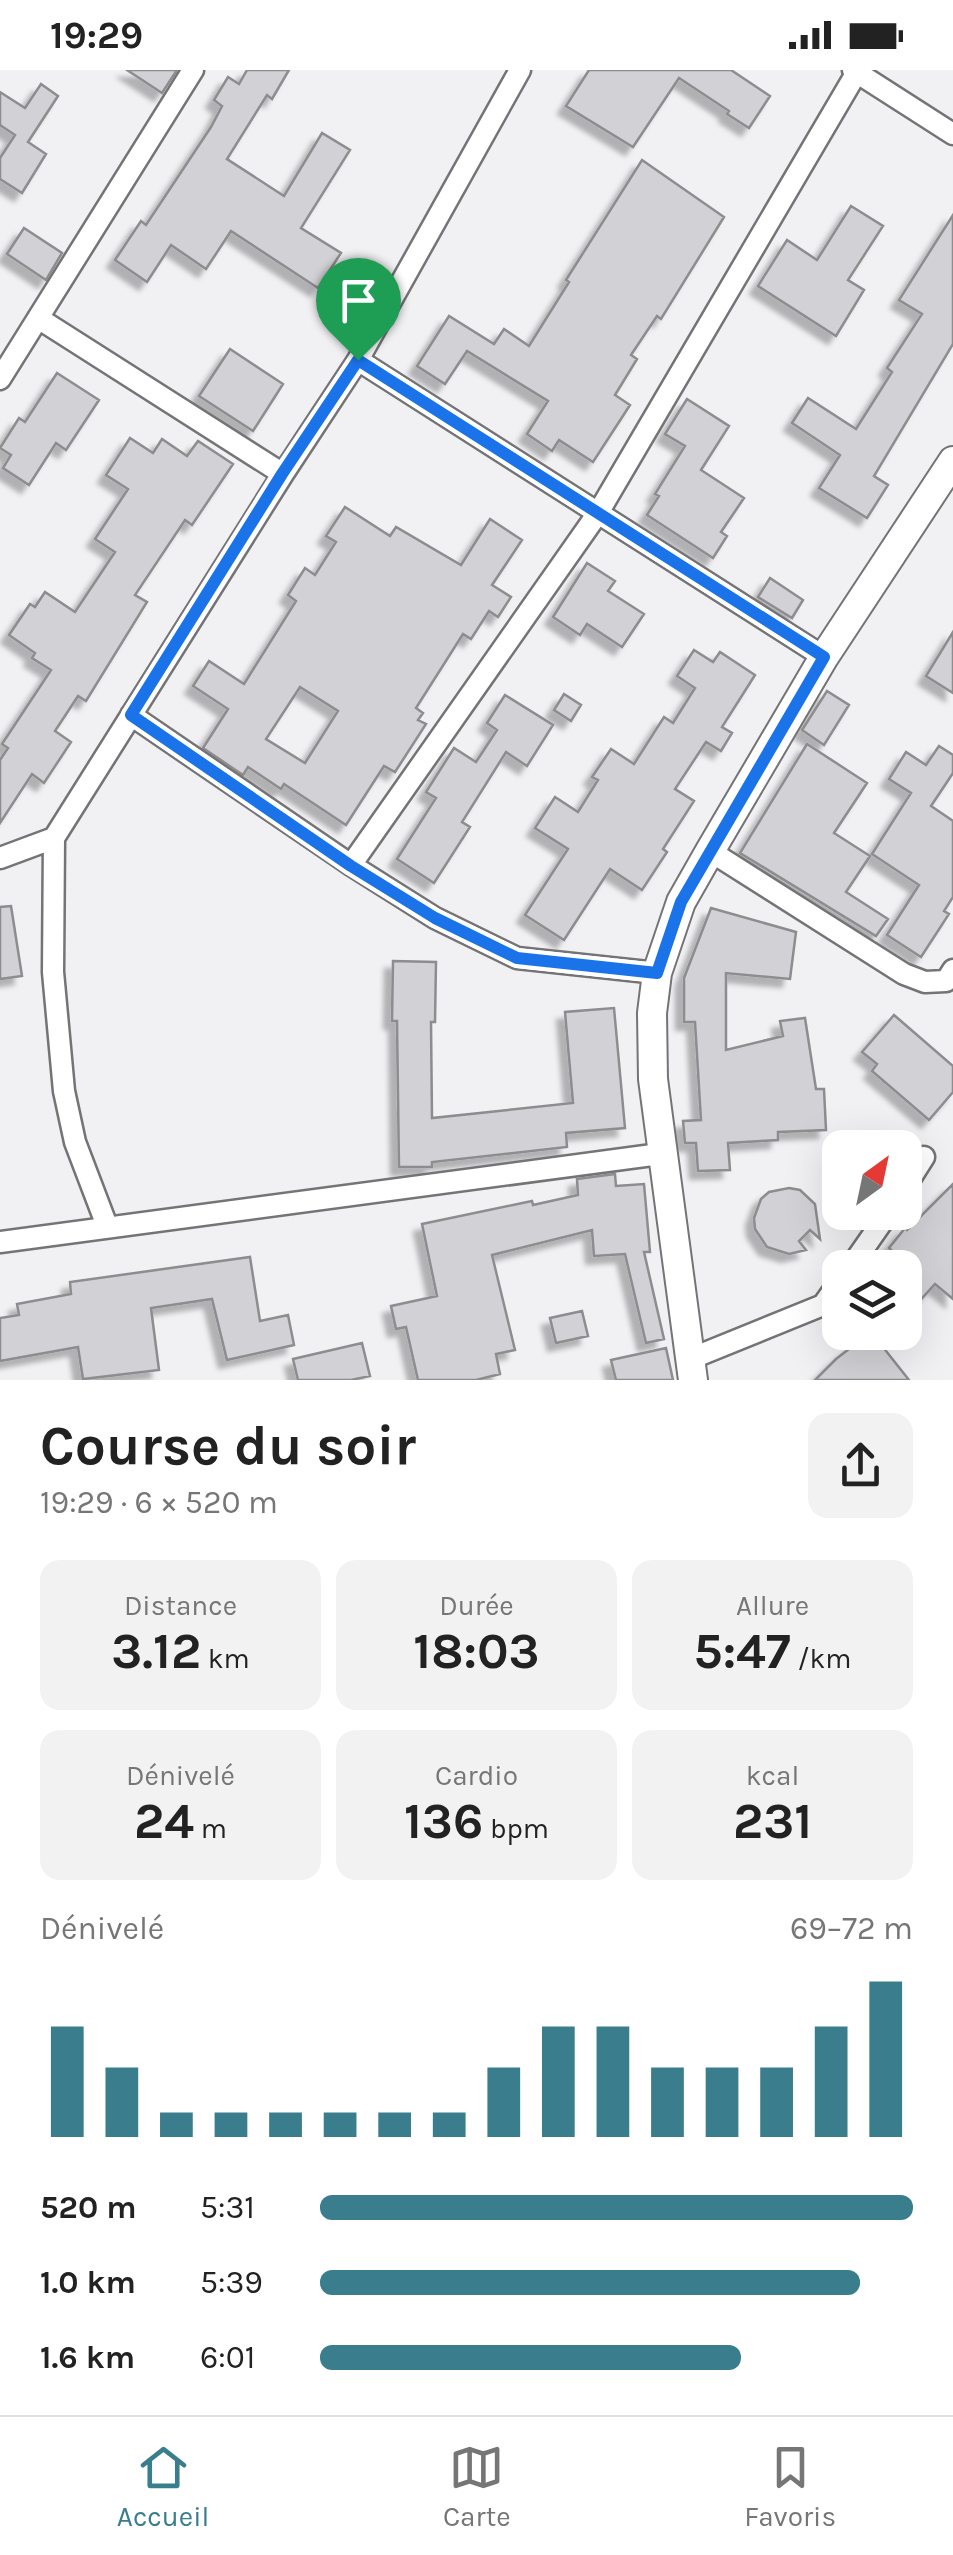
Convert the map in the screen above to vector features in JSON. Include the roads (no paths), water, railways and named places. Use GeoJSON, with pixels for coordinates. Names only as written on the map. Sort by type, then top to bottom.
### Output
{"type":"FeatureCollection","features":[{"type":"Feature","properties":{"kind":"street"},"geometry":{"type":"LineString","coordinates":[[0,379],[194,70]]}},
{"type":"Feature","properties":{"kind":"street"},"geometry":{"type":"LineString","coordinates":[[107,1226],[75,1142],[64,1091],[53,972],[54,838],[358,360],[520,70]]}},
{"type":"Feature","properties":{"kind":"street"},"geometry":{"type":"LineString","coordinates":[[351,866],[598,513],[855,71],[953,134]]}},
{"type":"Feature","properties":{"kind":"street"},"geometry":{"type":"LineString","coordinates":[[38,318],[282,474]]}},
{"type":"Feature","properties":{"kind":"street"},"geometry":{"type":"LineString","coordinates":[[358,360],[824,657]]}},
{"type":"Feature","properties":{"kind":"street"},"geometry":{"type":"LineString","coordinates":[[822,1305],[691,1369],[652,1079],[652,1013],[657,973],[681,902],[710,851],[824,657],[953,461]]}},
{"type":"Feature","properties":{"kind":"street"},"geometry":{"type":"LineString","coordinates":[[131,715],[351,866],[435,918],[517,958],[657,973]]}},
{"type":"Feature","properties":{"kind":"street"},"geometry":{"type":"LineString","coordinates":[[5,853],[54,838]]}},
{"type":"Feature","properties":{"kind":"street"},"geometry":{"type":"LineString","coordinates":[[710,851],[904,974],[925,982],[946,981],[953,970]]}},
{"type":"Feature","properties":{"kind":"street"},"geometry":{"type":"LineString","coordinates":[[0,1242],[660,1154]]}}]}
